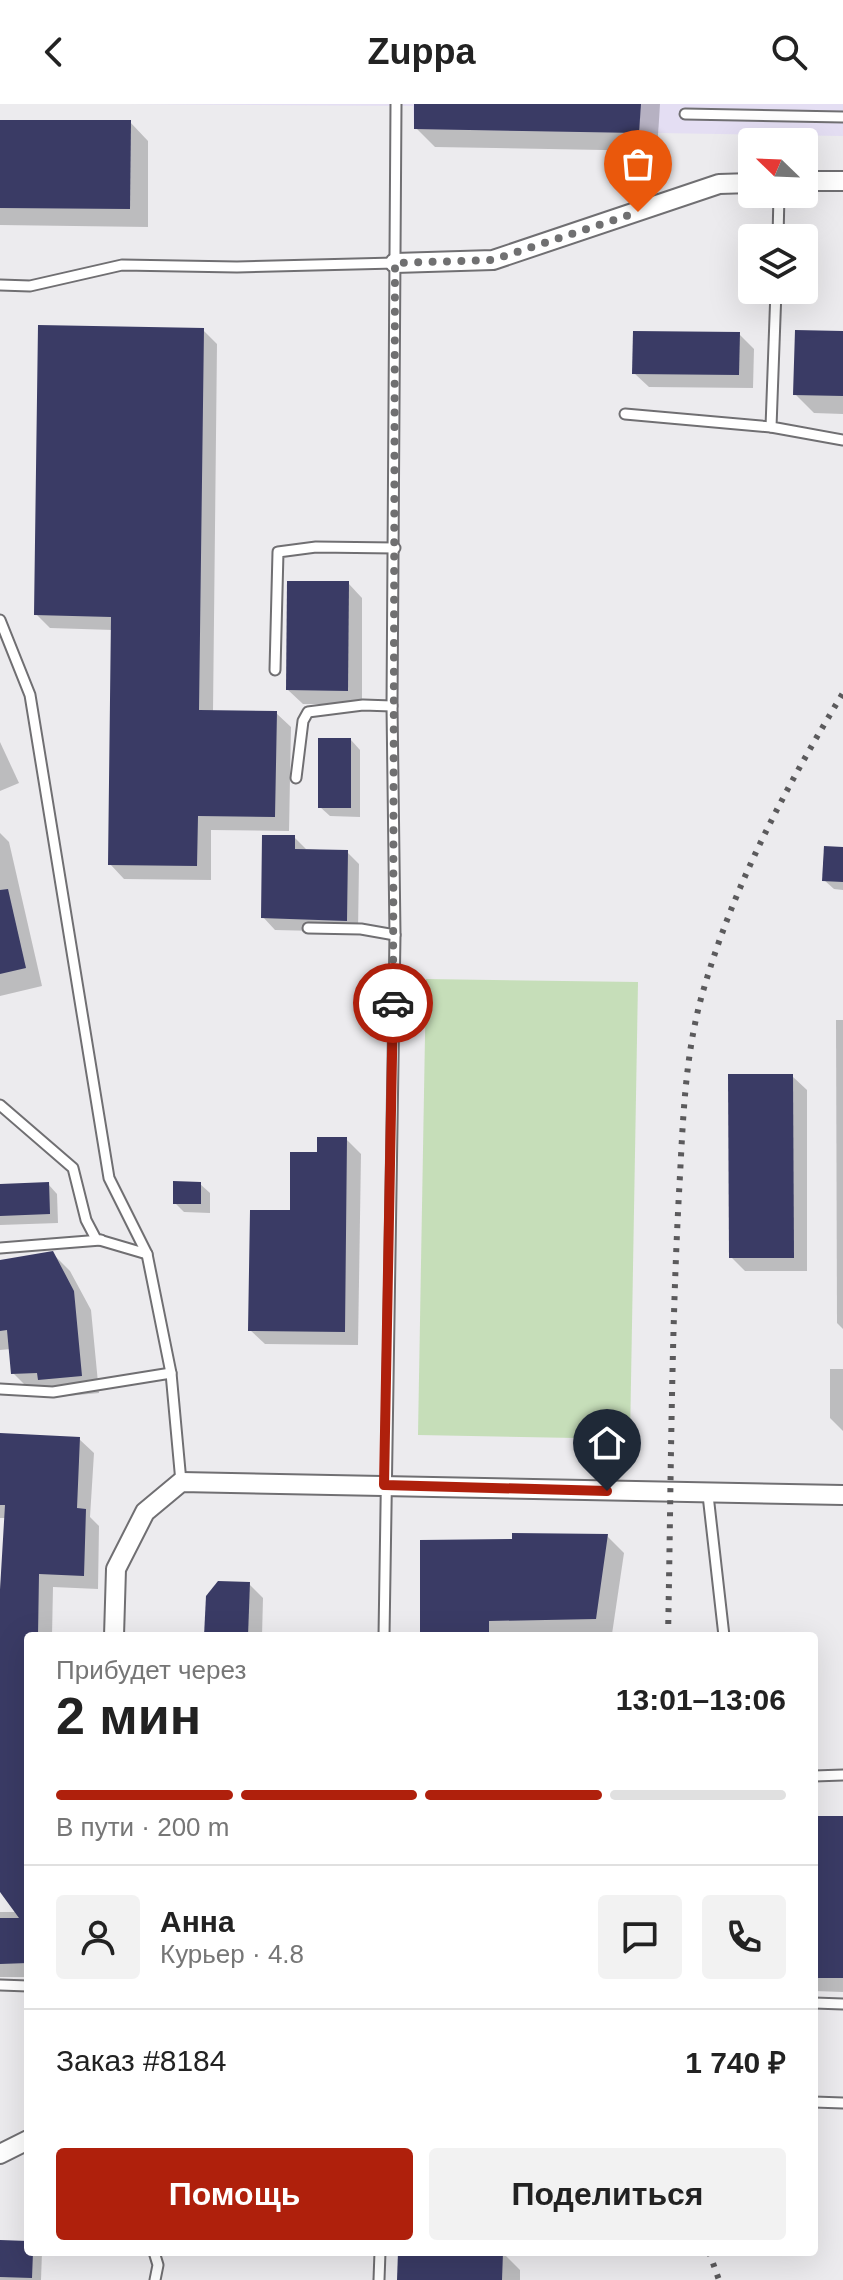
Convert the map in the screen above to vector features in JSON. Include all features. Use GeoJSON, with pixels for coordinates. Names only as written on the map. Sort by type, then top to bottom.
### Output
{"type":"FeatureCollection","features":[{"type":"Feature","properties":{"kind":"street"},"geometry":{"type":"LineString","coordinates":[[818,181],[843,181]]}},
{"type":"Feature","properties":{"kind":"street"},"geometry":{"type":"LineString","coordinates":[[395,263],[493,260],[719,184],[738,183]]}},
{"type":"Feature","properties":{"kind":"street"},"geometry":{"type":"LineString","coordinates":[[114,1632],[116,1569],[145,1512],[181,1482],[708,1495],[843,1495]]}},
{"type":"Feature","properties":{"kind":"street"},"geometry":{"type":"LineString","coordinates":[[0,2154],[24,2142]]}},
{"type":"Feature","properties":{"kind":"lane"},"geometry":{"type":"LineString","coordinates":[[384,1632],[395,935],[392,706],[396,104]]}},
{"type":"Feature","properties":{"kind":"lane"},"geometry":{"type":"LineString","coordinates":[[685,114],[843,117]]}},
{"type":"Feature","properties":{"kind":"lane"},"geometry":{"type":"LineString","coordinates":[[0,285],[30,286],[122,265],[237,267],[395,263]]}},
{"type":"Feature","properties":{"kind":"lane"},"geometry":{"type":"LineString","coordinates":[[771,427],[775,304]]}},
{"type":"Feature","properties":{"kind":"lane"},"geometry":{"type":"LineString","coordinates":[[625,414],[771,427],[843,440]]}},
{"type":"Feature","properties":{"kind":"lane"},"geometry":{"type":"LineString","coordinates":[[275,670],[278,552],[316,547],[395,548]]}},
{"type":"Feature","properties":{"kind":"lane"},"geometry":{"type":"LineString","coordinates":[[0,620],[30,695],[109,1178],[147,1254],[171,1373],[181,1482]]}},
{"type":"Feature","properties":{"kind":"lane"},"geometry":{"type":"LineString","coordinates":[[296,778],[303,721],[308,712],[363,705],[392,706]]}},
{"type":"Feature","properties":{"kind":"lane"},"geometry":{"type":"LineString","coordinates":[[308,928],[361,929],[395,935]]}},
{"type":"Feature","properties":{"kind":"lane"},"geometry":{"type":"LineString","coordinates":[[0,1105],[73,1168],[86,1220],[96,1239]]}},
{"type":"Feature","properties":{"kind":"lane"},"geometry":{"type":"LineString","coordinates":[[0,1248],[96,1239],[147,1254]]}},
{"type":"Feature","properties":{"kind":"lane"},"geometry":{"type":"LineString","coordinates":[[0,1389],[53,1392],[171,1373]]}},
{"type":"Feature","properties":{"kind":"lane"},"geometry":{"type":"LineString","coordinates":[[708,1495],[724,1632]]}},
{"type":"Feature","properties":{"kind":"lane"},"geometry":{"type":"LineString","coordinates":[[818,1776],[843,1775]]}},
{"type":"Feature","properties":{"kind":"lane"},"geometry":{"type":"LineString","coordinates":[[0,1985],[24,1986]]}},
{"type":"Feature","properties":{"kind":"lane"},"geometry":{"type":"LineString","coordinates":[[818,2003],[843,2004]]}},
{"type":"Feature","properties":{"kind":"lane"},"geometry":{"type":"LineString","coordinates":[[818,2102],[843,2103]]}},
{"type":"Feature","properties":{"kind":"lane"},"geometry":{"type":"LineString","coordinates":[[155,2256],[158,2265],[155,2280]]}},
{"type":"Feature","properties":{"kind":"lane"},"geometry":{"type":"LineString","coordinates":[[379,2280],[380,2256]]}},
{"type":"Feature","properties":{"kind":"shaded area"},"geometry":{"type":"Polygon","coordinates":[[[127,104],[843,104],[843,136],[818,136],[818,128],[738,128],[738,134],[414,129],[413,106],[127,104]]]}},
{"type":"Feature","properties":{"kind":"green space"},"geometry":{"type":"Polygon","coordinates":[[[426,979],[638,982],[630,1439],[418,1435],[426,979]]]}},
{"type":"Feature","properties":{"kind":"building"},"geometry":{"type":"Polygon","coordinates":[[[414,104],[641,104],[639,133],[414,129],[414,104]]]}},
{"type":"Feature","properties":{"kind":"building"},"geometry":{"type":"Polygon","coordinates":[[[0,120],[131,120],[130,209],[0,208],[0,120]]]}},
{"type":"Feature","properties":{"kind":"building"},"geometry":{"type":"Polygon","coordinates":[[[38,325],[204,328],[199,710],[277,711],[275,817],[198,816],[197,866],[108,865],[111,617],[34,615],[38,325]]]}},
{"type":"Feature","properties":{"kind":"building"},"geometry":{"type":"Polygon","coordinates":[[[795,330],[843,331],[843,396],[793,395],[795,330]]]}},
{"type":"Feature","properties":{"kind":"building"},"geometry":{"type":"Polygon","coordinates":[[[633,331],[740,332],[739,375],[632,374],[633,331]]]}},
{"type":"Feature","properties":{"kind":"building"},"geometry":{"type":"Polygon","coordinates":[[[287,581],[349,581],[348,691],[286,690],[287,581]]]}},
{"type":"Feature","properties":{"kind":"building"},"geometry":{"type":"Polygon","coordinates":[[[318,738],[351,738],[351,808],[318,808],[318,738]]]}},
{"type":"Feature","properties":{"kind":"building"},"geometry":{"type":"Polygon","coordinates":[[[262,835],[295,835],[295,849],[348,850],[347,921],[261,918],[262,835]]]}},
{"type":"Feature","properties":{"kind":"building"},"geometry":{"type":"Polygon","coordinates":[[[824,846],[843,847],[843,882],[822,881],[824,846]]]}},
{"type":"Feature","properties":{"kind":"building"},"geometry":{"type":"Polygon","coordinates":[[[8,889],[26,968],[0,974],[0,890],[8,889]]]}},
{"type":"Feature","properties":{"kind":"building"},"geometry":{"type":"Polygon","coordinates":[[[728,1074],[793,1074],[794,1258],[729,1258],[728,1074]]]}},
{"type":"Feature","properties":{"kind":"building"},"geometry":{"type":"Polygon","coordinates":[[[317,1137],[347,1137],[345,1332],[248,1331],[250,1210],[290,1210],[290,1152],[317,1152],[317,1137]]]}},
{"type":"Feature","properties":{"kind":"building"},"geometry":{"type":"Polygon","coordinates":[[[173,1181],[201,1182],[201,1204],[173,1204],[173,1181]]]}},
{"type":"Feature","properties":{"kind":"building"},"geometry":{"type":"Polygon","coordinates":[[[49,1182],[50,1214],[0,1216],[0,1184],[49,1182]]]}},
{"type":"Feature","properties":{"kind":"building"},"geometry":{"type":"Polygon","coordinates":[[[53,1251],[74,1291],[82,1376],[38,1380],[37,1373],[11,1374],[7,1330],[0,1331],[0,1260],[53,1251]]]}},
{"type":"Feature","properties":{"kind":"building"},"geometry":{"type":"Polygon","coordinates":[[[0,1433],[80,1437],[77,1508],[86,1509],[84,1576],[39,1574],[38,1632],[24,1632],[24,1963],[0,1964],[0,1918],[19,1918],[0,1892],[0,1590],[5,1505],[0,1505],[0,1433]]]}},
{"type":"Feature","properties":{"kind":"building"},"geometry":{"type":"Polygon","coordinates":[[[512,1533],[608,1534],[596,1619],[489,1621],[489,1632],[420,1632],[420,1540],[512,1539],[512,1533]]]}},
{"type":"Feature","properties":{"kind":"building"},"geometry":{"type":"Polygon","coordinates":[[[218,1581],[250,1582],[248,1632],[204,1632],[206,1596],[218,1581]]]}},
{"type":"Feature","properties":{"kind":"building"},"geometry":{"type":"Polygon","coordinates":[[[818,1816],[843,1816],[843,1978],[818,1978],[818,1816]]]}},
{"type":"Feature","properties":{"kind":"building"},"geometry":{"type":"Polygon","coordinates":[[[0,2240],[24,2241],[24,2256],[33,2256],[32,2278],[0,2277],[0,2240]]]}},
{"type":"Feature","properties":{"kind":"building"},"geometry":{"type":"Polygon","coordinates":[[[398,2256],[503,2256],[502,2280],[397,2280],[398,2256]]]}},
{"type":"Feature","properties":{"kind":"railway"},"geometry":{"type":"LineString","coordinates":[[668,1632],[676,1248],[683,1116],[692,1038],[704,988],[747,873],[782,800],[843,693]]}},
{"type":"Feature","properties":{"kind":"railway"},"geometry":{"type":"LineString","coordinates":[[710,2256],[719,2280]]}},
{"type":"Feature","properties":{"kind":"way so far"},"geometry":{"type":"LineString","coordinates":[[393,1003],[395,263],[493,260],[638,212]]}},
{"type":"Feature","properties":{"kind":"route"},"geometry":{"type":"LineString","coordinates":[[393,1003],[384,1485],[607,1491]]}}]}
